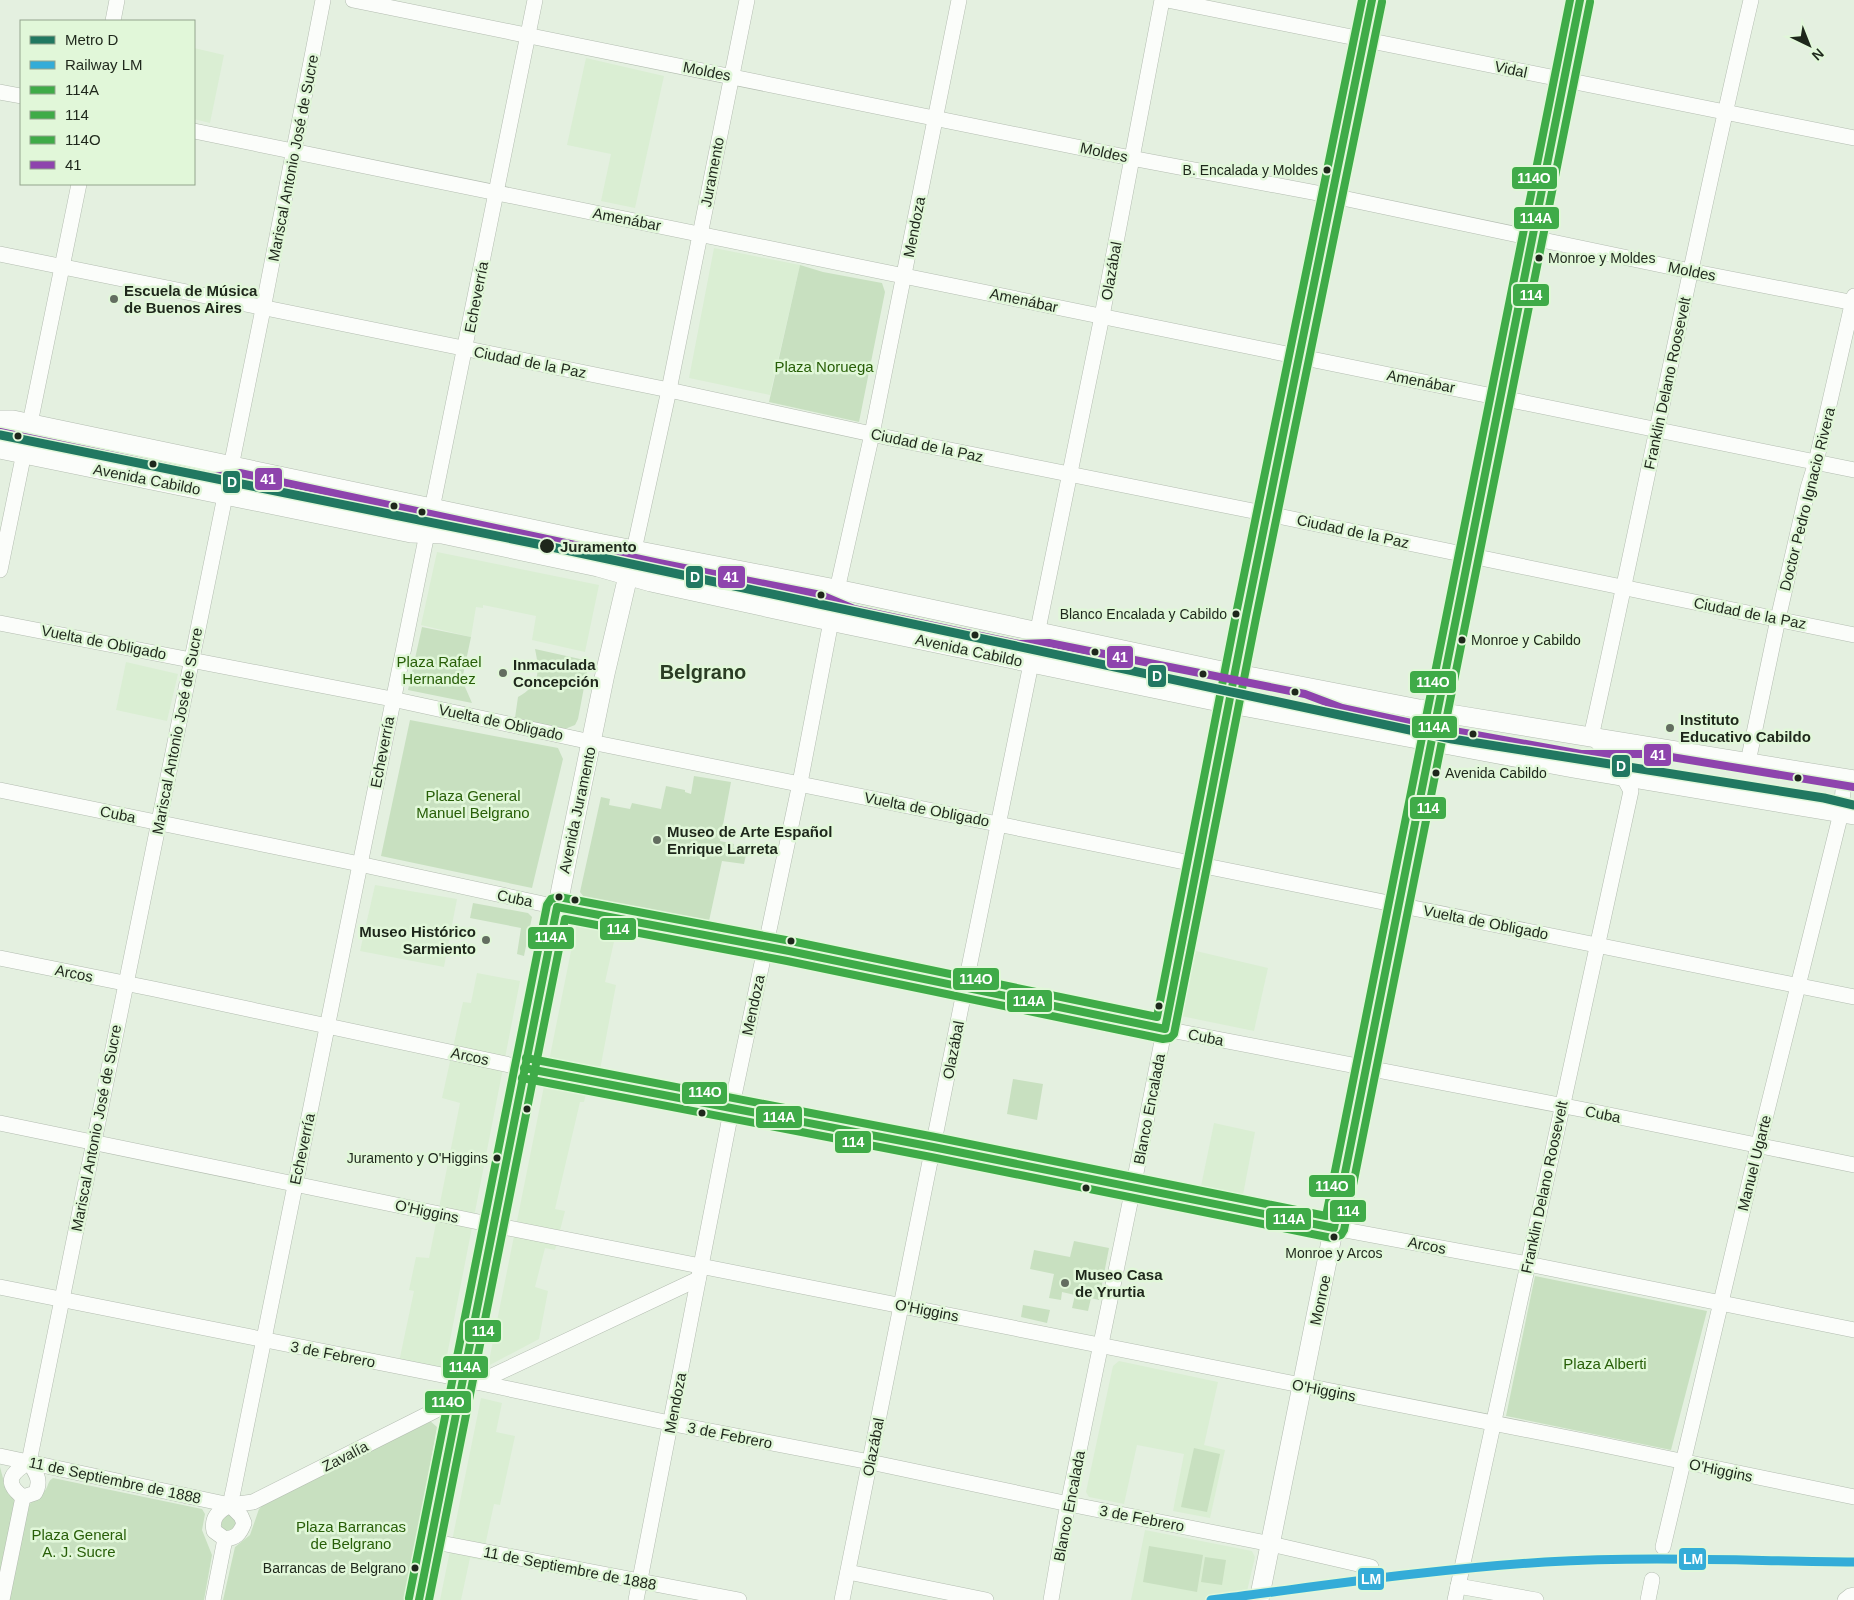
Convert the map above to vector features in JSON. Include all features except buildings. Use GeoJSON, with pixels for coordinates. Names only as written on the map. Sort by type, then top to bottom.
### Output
{"type":"FeatureCollection","features":[{"type":"Feature","properties":{"kind":"main road","name":"Monroe"},"geometry":{"type":"LineString","coordinates":[[1259,1600],[1580,0]]}},
{"type":"Feature","properties":{"kind":"main road","name":"Avenida Cabildo"},"geometry":{"type":"LineString","coordinates":[[0,420],[30,423],[431,507],[632,560],[831,621],[1031,664],[1431,742],[1847,814]]}},
{"type":"Feature","properties":{"kind":"main road","name":"Avenida Cabildo"},"geometry":{"type":"LineString","coordinates":[[0,449],[412,533],[442,534],[598,567],[632,560],[837,590],[1235,674],[1437,712],[1849,780]]}},
{"type":"Feature","properties":{"kind":"main road","name":"Avenida Juramento"},"geometry":{"type":"LineString","coordinates":[[419,1600],[458,1399],[469,1381],[493,1225],[524,1068],[591,742],[632,560]]}},
{"type":"Feature","properties":{"kind":"street"},"geometry":{"type":"LineString","coordinates":[[113,20],[118,0]]}},
{"type":"Feature","properties":{"kind":"street","name":"Mariscal Antonio José de Sucre"},"geometry":{"type":"LineString","coordinates":[[29,1462],[95,1142],[125,983],[264,309],[324,0]]}},
{"type":"Feature","properties":{"kind":"street","name":"Moldes"},"geometry":{"type":"LineString","coordinates":[[353,0],[1131,158],[1333,196],[1690,271],[1854,301]]}},
{"type":"Feature","properties":{"kind":"street","name":"Echeverría"},"geometry":{"type":"LineString","coordinates":[[230,1505],[535,0]]}},
{"type":"Feature","properties":{"kind":"street","name":"Juramento"},"geometry":{"type":"LineString","coordinates":[[632,560],[669,390],[747,0]]}},
{"type":"Feature","properties":{"kind":"street","name":"Mendoza"},"geometry":{"type":"LineString","coordinates":[[636,1600],[732,1109],[800,783],[837,590],[872,434],[959,0]]}},
{"type":"Feature","properties":{"kind":"street","name":"Olazábal"},"geometry":{"type":"LineString","coordinates":[[842,1600],[1102,316],[1162,0]]}},
{"type":"Feature","properties":{"kind":"street","name":"Vidal"},"geometry":{"type":"LineString","coordinates":[[1167,0],[1364,38],[1854,138]]}},
{"type":"Feature","properties":{"kind":"street","name":"Blanco Encalada"},"geometry":{"type":"LineString","coordinates":[[1051,1600],[1068,1504],[1372,0]]}},
{"type":"Feature","properties":{"kind":"street","name":"Franklin Delano Roosevelt"},"geometry":{"type":"LineString","coordinates":[[1456,1593],[1495,1424],[1631,791],[1615,762],[1594,738],[1593,728],[1724,113],[1751,0]]}},
{"type":"Feature","properties":{"kind":"street"},"geometry":{"type":"LineString","coordinates":[[0,92],[20,96]]}},
{"type":"Feature","properties":{"kind":"street","name":"Amenábar"},"geometry":{"type":"LineString","coordinates":[[195,131],[1854,470]]}},
{"type":"Feature","properties":{"kind":"street"},"geometry":{"type":"LineString","coordinates":[[0,570],[79,185]]}},
{"type":"Feature","properties":{"kind":"street","name":"Ciudad de la Paz"},"geometry":{"type":"LineString","coordinates":[[0,254],[1854,635]]}},
{"type":"Feature","properties":{"kind":"street","name":"Doctor Pedro Ignacio Rivera"},"geometry":{"type":"LineString","coordinates":[[1748,762],[1808,488],[1816,462],[1854,301]]}},
{"type":"Feature","properties":{"kind":"street","name":"Vuelta de Obligado"},"geometry":{"type":"LineString","coordinates":[[0,623],[392,699],[591,742],[1854,997]]}},
{"type":"Feature","properties":{"kind":"street","name":"Manuel Ugarte"},"geometry":{"type":"LineString","coordinates":[[1664,1547],[1758,1146],[1798,986],[1847,814],[1849,780]]}},
{"type":"Feature","properties":{"kind":"street","name":"Cuba"},"geometry":{"type":"LineString","coordinates":[[0,790],[360,864],[557,907],[765,946],[1165,1029],[1854,1165]]}},
{"type":"Feature","properties":{"kind":"street","name":"Arcos"},"geometry":{"type":"LineString","coordinates":[[0,958],[327,1025],[524,1068],[933,1147],[1334,1228],[1528,1264],[1854,1330]]}},
{"type":"Feature","properties":{"kind":"street","name":"O'Higgins"},"geometry":{"type":"LineString","coordinates":[[0,1123],[493,1225],[700,1273],[902,1305],[1854,1497]]}},
{"type":"Feature","properties":{"kind":"street"},"geometry":{"type":"LineString","coordinates":[[469,1381],[700,1273]]}},
{"type":"Feature","properties":{"kind":"street","name":"3 de Febrero"},"geometry":{"type":"LineString","coordinates":[[0,1287],[870,1462],[1270,1544],[1371,1567]]}},
{"type":"Feature","properties":{"kind":"street","name":"Zavalía"},"geometry":{"type":"LineString","coordinates":[[230,1505],[257,1501],[458,1399]]}},
{"type":"Feature","properties":{"kind":"street","name":"11 de Septiembre de 1888"},"geometry":{"type":"LineString","coordinates":[[0,1456],[230,1505]]}},
{"type":"Feature","properties":{"kind":"street"},"geometry":{"type":"LineString","coordinates":[[29,1462],[38,1477],[39,1483],[35,1492],[23,1498],[13,1488],[11,1478],[14,1472],[29,1462]]}},
{"type":"Feature","properties":{"kind":"street"},"geometry":{"type":"LineString","coordinates":[[2,1600],[23,1498]]}},
{"type":"Feature","properties":{"kind":"street"},"geometry":{"type":"LineString","coordinates":[[230,1505],[241,1516],[244,1523],[237,1536],[225,1539],[214,1530],[214,1520],[216,1515],[230,1505]]}},
{"type":"Feature","properties":{"kind":"street"},"geometry":{"type":"LineString","coordinates":[[213,1600],[225,1539]]}},
{"type":"Feature","properties":{"kind":"street","name":"11 de Septiembre de 1888"},"geometry":{"type":"LineString","coordinates":[[430,1541],[739,1600]]}},
{"type":"Feature","properties":{"kind":"street"},"geometry":{"type":"LineString","coordinates":[[848,1572],[986,1600]]}},
{"type":"Feature","properties":{"kind":"street"},"geometry":{"type":"LineString","coordinates":[[1648,1600],[1652,1580]]}},
{"type":"Feature","properties":{"kind":"street"},"geometry":{"type":"LineString","coordinates":[[1456,1593],[1536,1600]]}},
{"type":"Feature","properties":{"kind":"street"},"geometry":{"type":"LineString","coordinates":[[1845,1600],[1854,1595]]}},
{"type":"Feature","properties":{"kind":"shaded area"},"geometry":{"type":"Polygon","coordinates":[[[195,48],[224,55],[210,123],[195,119],[195,48]]]}},
{"type":"Feature","properties":{"kind":"shaded area"},"geometry":{"type":"Polygon","coordinates":[[[586,58],[664,76],[635,208],[601,201],[611,154],[567,145],[586,58]]]}},
{"type":"Feature","properties":{"kind":"shaded area"},"geometry":{"type":"Polygon","coordinates":[[[714,248],[800,265],[770,395],[689,378],[714,248]]]}},
{"type":"Feature","properties":{"kind":"shaded area"},"geometry":{"type":"Polygon","coordinates":[[[437,552],[599,585],[585,652],[532,640],[536,616],[483,605],[483,608],[476,607],[471,637],[421,625],[437,552]]]}},
{"type":"Feature","properties":{"kind":"shaded area"},"geometry":{"type":"Polygon","coordinates":[[[126,662],[178,674],[167,721],[116,710],[126,662]]]}},
{"type":"Feature","properties":{"kind":"shaded area"},"geometry":{"type":"Polygon","coordinates":[[[375,885],[457,899],[444,967],[360,951],[375,885]]]}},
{"type":"Feature","properties":{"kind":"shaded area"},"geometry":{"type":"Polygon","coordinates":[[[577,921],[617,928],[605,982],[616,985],[596,1091],[587,1090],[584,1102],[580,1102],[555,1209],[565,1211],[555,1250],[545,1248],[535,1287],[548,1291],[539,1339],[488,1366],[577,921]]]}},
{"type":"Feature","properties":{"kind":"shaded area"},"geometry":{"type":"Polygon","coordinates":[[[1196,951],[1268,968],[1254,1031],[1181,1016],[1196,951]]]}},
{"type":"Feature","properties":{"kind":"shaded area"},"geometry":{"type":"Polygon","coordinates":[[[477,973],[520,981],[444,1371],[399,1362],[414,1291],[409,1290],[416,1257],[429,1258],[460,1103],[442,1098],[463,1002],[471,1003],[477,973]]]}},
{"type":"Feature","properties":{"kind":"shaded area"},"geometry":{"type":"Polygon","coordinates":[[[1214,1123],[1255,1132],[1242,1200],[1200,1191],[1214,1123]]]}},
{"type":"Feature","properties":{"kind":"shaded area"},"geometry":{"type":"Polygon","coordinates":[[[1119,1361],[1218,1382],[1204,1445],[1225,1450],[1210,1518],[1173,1511],[1184,1454],[1137,1445],[1124,1504],[1089,1497],[1086,1492],[1113,1366],[1119,1361]]]}},
{"type":"Feature","properties":{"kind":"shaded area"},"geometry":{"type":"Polygon","coordinates":[[[481,1398],[502,1403],[496,1432],[515,1436],[500,1505],[494,1504],[482,1560],[470,1558],[461,1600],[440,1600],[481,1398]]]}},
{"type":"Feature","properties":{"kind":"shaded area"},"geometry":{"type":"Polygon","coordinates":[[[1145,1530],[1252,1551],[1255,1557],[1245,1600],[1131,1600],[1145,1530]]]}},
{"type":"Feature","properties":{"kind":"green space","name":"Plaza Noruega"},"geometry":{"type":"Polygon","coordinates":[[[800,265],[823,272],[882,283],[885,292],[859,422],[769,402],[800,265]]]}},
{"type":"Feature","properties":{"kind":"green space","name":"Plaza Rafael Hernandez"},"geometry":{"type":"Polygon","coordinates":[[[422,627],[471,637],[462,680],[472,703],[408,690],[422,627]]]}},
{"type":"Feature","properties":{"kind":"green space"},"geometry":{"type":"Polygon","coordinates":[[[535,649],[589,661],[578,719],[575,725],[565,729],[515,718],[518,697],[531,688],[537,677],[538,665],[535,649]]]}},
{"type":"Feature","properties":{"kind":"green space","name":"Plaza General Manuel Belgrano"},"geometry":{"type":"Polygon","coordinates":[[[410,720],[558,748],[563,759],[532,888],[381,856],[410,720]]]}},
{"type":"Feature","properties":{"kind":"green space"},"geometry":{"type":"Polygon","coordinates":[[[694,776],[731,782],[720,841],[734,844],[733,848],[747,850],[744,864],[722,861],[709,921],[584,897],[580,892],[601,797],[610,799],[609,805],[630,809],[632,803],[661,809],[666,786],[685,790],[685,792],[691,794],[694,776]]]}},
{"type":"Feature","properties":{"kind":"green space"},"geometry":{"type":"Polygon","coordinates":[[[473,903],[528,913],[532,917],[524,956],[517,954],[521,928],[470,918],[473,903]]]}},
{"type":"Feature","properties":{"kind":"green space"},"geometry":{"type":"Polygon","coordinates":[[[1013,1079],[1043,1084],[1037,1120],[1007,1114],[1013,1079]]]}},
{"type":"Feature","properties":{"kind":"green space"},"geometry":{"type":"Polygon","coordinates":[[[1074,1241],[1109,1248],[1099,1300],[1091,1298],[1088,1311],[1072,1308],[1075,1295],[1062,1292],[1061,1300],[1049,1298],[1054,1274],[1030,1269],[1034,1250],[1070,1257],[1074,1241]]]}},
{"type":"Feature","properties":{"kind":"green space","name":"Plaza Alberti"},"geometry":{"type":"Polygon","coordinates":[[[1535,1276],[1707,1311],[1671,1450],[1506,1416],[1535,1276]]]}},
{"type":"Feature","properties":{"kind":"green space"},"geometry":{"type":"Polygon","coordinates":[[[1023,1305],[1050,1310],[1047,1323],[1021,1317],[1023,1305]]]}},
{"type":"Feature","properties":{"kind":"green space","name":"Plaza Barrancas de Belgrano"},"geometry":{"type":"Polygon","coordinates":[[[429,1420],[437,1427],[406,1600],[223,1600],[235,1547],[250,1535],[259,1509],[262,1506],[429,1420]]]}},
{"type":"Feature","properties":{"kind":"green space"},"geometry":{"type":"Polygon","coordinates":[[[1194,1448],[1220,1454],[1207,1512],[1181,1507],[1194,1448]]]}},
{"type":"Feature","properties":{"kind":"green space"},"geometry":{"type":"Polygon","coordinates":[[[0,1467],[4,1482],[15,1503],[0,1576],[0,1467]]]}},
{"type":"Feature","properties":{"kind":"green space","name":"Plaza General A. J. Sucre"},"geometry":{"type":"Polygon","coordinates":[[[53,1478],[202,1509],[205,1514],[202,1530],[212,1555],[204,1600],[9,1600],[27,1508],[31,1502],[44,1492],[49,1481],[53,1478]]]}},
{"type":"Feature","properties":{"kind":"green space"},"geometry":{"type":"Polygon","coordinates":[[[229,1515],[237,1523],[229,1531],[221,1523],[229,1515]]]}},
{"type":"Feature","properties":{"kind":"green space"},"geometry":{"type":"Polygon","coordinates":[[[1149,1546],[1203,1555],[1197,1592],[1143,1582],[1149,1546]]]}},
{"type":"Feature","properties":{"kind":"green space"},"geometry":{"type":"Polygon","coordinates":[[[1205,1557],[1226,1560],[1222,1585],[1201,1582],[1205,1557]]]}},
{"type":"Feature","properties":{"kind":"metro line","name":"D"},"geometry":{"type":"LineString","coordinates":[[0,435],[547,546],[1452,739],[1824,798],[1854,805]]}},
{"type":"Feature","properties":{"kind":"rail line","name":"LM"},"geometry":{"type":"LineString","coordinates":[[1211,1600],[1419,1573],[1545,1562],[1660,1559],[1854,1562]]}},
{"type":"Feature","properties":{"kind":"transit line","name":"114O"},"geometry":{"type":"LineString","coordinates":[[409,1598],[547,905],[551,899],[559,897],[791,941],[1157,1017],[1236,614],[1362,0]]}},
{"type":"Feature","properties":{"kind":"transit line","name":"114A"},"geometry":{"type":"LineString","coordinates":[[419,1600],[557,907],[789,951],[1165,1029],[1246,616],[1372,0]]}},
{"type":"Feature","properties":{"kind":"transit line","name":"114O"},"geometry":{"type":"LineString","coordinates":[[526,1058],[935,1137],[1326,1216],[1570,0]]}},
{"type":"Feature","properties":{"kind":"transit line","name":"114A"},"geometry":{"type":"LineString","coordinates":[[524,1068],[933,1147],[1334,1228],[1580,0]]}},
{"type":"Feature","properties":{"kind":"transit line","name":"114"},"geometry":{"type":"LineString","coordinates":[[429,1600],[565,919],[787,961],[1163,1039],[1170,1038],[1174,1034],[1256,618],[1382,2]]}},
{"type":"Feature","properties":{"kind":"transit line","name":"114"},"geometry":{"type":"LineString","coordinates":[[522,1078],[931,1157],[1332,1238],[1341,1235],[1344,1230],[1590,2]]}},
{"type":"Feature","properties":{"kind":"transit line","name":"41"},"geometry":{"type":"LineString","coordinates":[[0,432],[214,477],[240,473],[659,563],[821,595],[854,609],[1019,644],[1049,643],[1305,694],[1342,708],[1416,724],[1581,754],[1653,754],[1854,787]]}},
{"type":"Feature","properties":{"kind":"place","name":"B. Encalada y Moldes"},"geometry":{"type":"Point","coordinates":[1327,170]}},
{"type":"Feature","properties":{"kind":"place","name":"Monroe y Moldes"},"geometry":{"type":"Point","coordinates":[1539,258]}},
{"type":"Feature","properties":{"kind":"place","name":"Escuela de Música de Buenos Aires"},"geometry":{"type":"Point","coordinates":[114,299]}},
{"type":"Feature","properties":{"kind":"place","name":"Juramento"},"geometry":{"type":"Point","coordinates":[547,546]}},
{"type":"Feature","properties":{"kind":"place","name":"Blanco Encalada y Cabildo"},"geometry":{"type":"Point","coordinates":[1236,614]}},
{"type":"Feature","properties":{"kind":"place","name":"Monroe y Cabildo"},"geometry":{"type":"Point","coordinates":[1462,640]}},
{"type":"Feature","properties":{"kind":"place","name":"Inmaculada Concepción"},"geometry":{"type":"Point","coordinates":[503,673]}},
{"type":"Feature","properties":{"kind":"place","name":"Instituto Educativo Cabildo"},"geometry":{"type":"Point","coordinates":[1670,728]}},
{"type":"Feature","properties":{"kind":"place","name":"Avenida Cabildo"},"geometry":{"type":"Point","coordinates":[1436,773]}},
{"type":"Feature","properties":{"kind":"place","name":"Museo de Arte Español Enrique Larreta"},"geometry":{"type":"Point","coordinates":[657,840]}},
{"type":"Feature","properties":{"kind":"place","name":"Museo Histórico Sarmiento"},"geometry":{"type":"Point","coordinates":[486,940]}},
{"type":"Feature","properties":{"kind":"place","name":"Juramento y O'Higgins"},"geometry":{"type":"Point","coordinates":[497,1158]}},
{"type":"Feature","properties":{"kind":"place","name":"Monroe y Arcos"},"geometry":{"type":"Point","coordinates":[1334,1237]}},
{"type":"Feature","properties":{"kind":"place","name":"Museo Casa de Yrurtia"},"geometry":{"type":"Point","coordinates":[1065,1283]}},
{"type":"Feature","properties":{"kind":"place","name":"Barrancas de Belgrano"},"geometry":{"type":"Point","coordinates":[415,1568]}},
{"type":"Feature","properties":{"kind":"district","name":"Belgrano"},"geometry":{"type":"Point","coordinates":[703,672]}}]}
